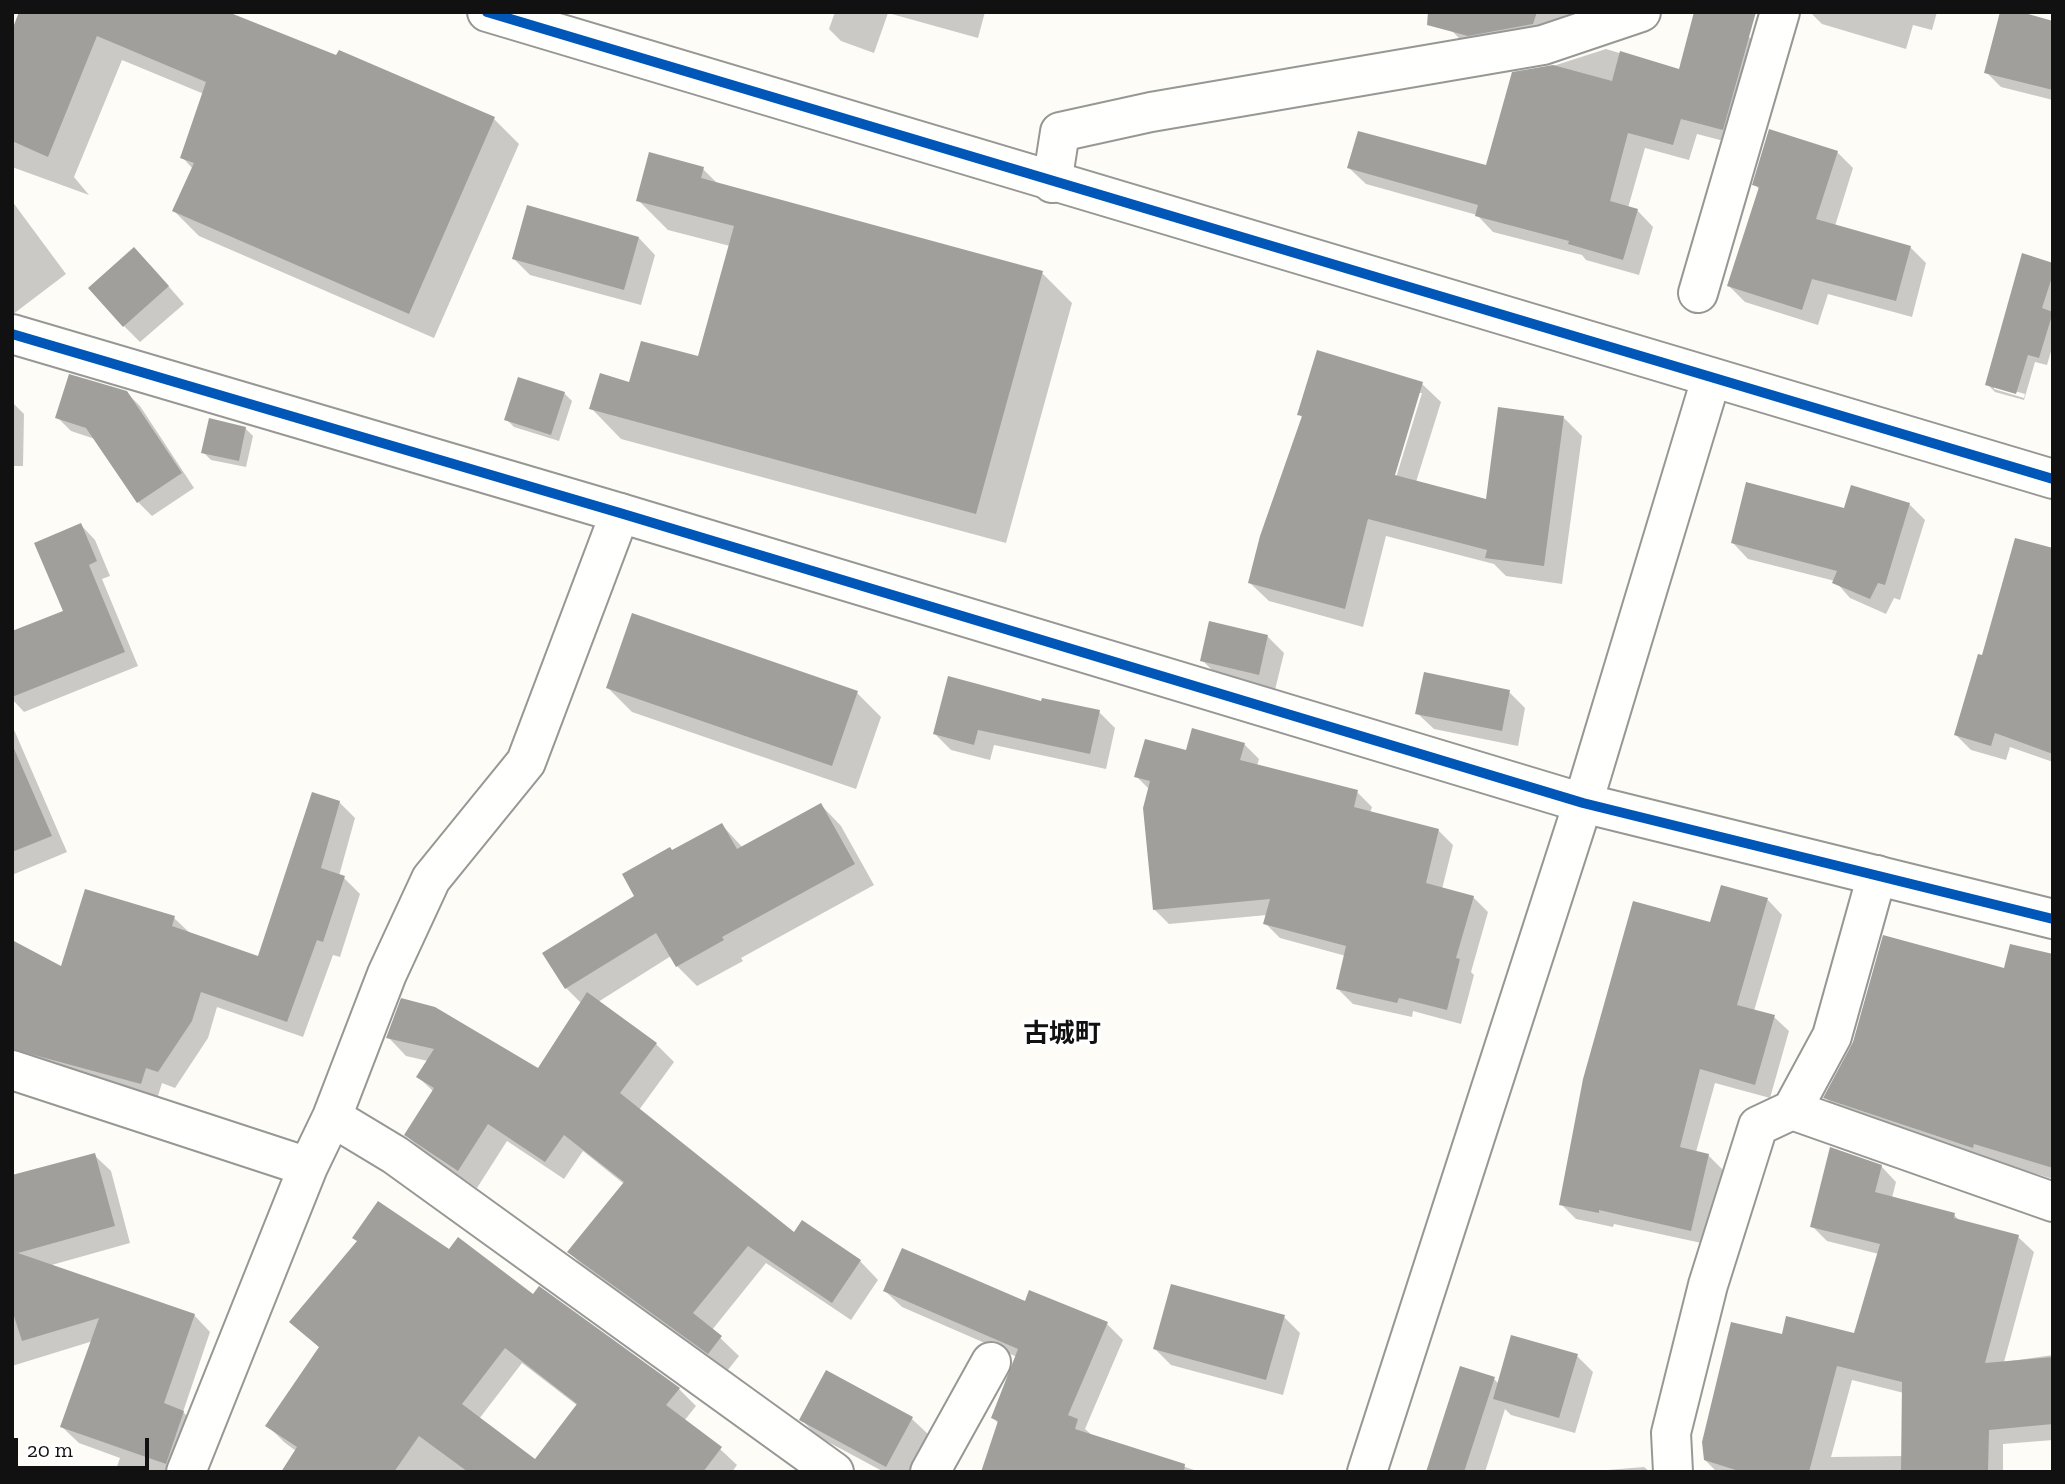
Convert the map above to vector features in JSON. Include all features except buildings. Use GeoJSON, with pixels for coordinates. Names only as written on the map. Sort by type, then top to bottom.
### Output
{"type":"FeatureCollection","features":[{"type":"Feature","properties":{"kind":"street"},"geometry":{"type":"LineString","coordinates":[[487,12],[1052,183],[2053,479]]}},
{"type":"Feature","properties":{"kind":"street"},"geometry":{"type":"LineString","coordinates":[[1052,183],[1060,132],[1151,112],[1543,44],[1641,12]]}},
{"type":"Feature","properties":{"kind":"street"},"geometry":{"type":"LineString","coordinates":[[1698,293],[1780,12]]}},
{"type":"Feature","properties":{"kind":"street"},"geometry":{"type":"LineString","coordinates":[[12,334],[620,513],[1583,803],[2053,919]]}},
{"type":"Feature","properties":{"kind":"street"},"geometry":{"type":"LineString","coordinates":[[1367,1472],[1583,803],[1712,379]]}},
{"type":"Feature","properties":{"kind":"street"},"geometry":{"type":"LineString","coordinates":[[186,1472],[309,1167],[332,1117],[387,974],[431,879],[526,762],[620,513]]}},
{"type":"Feature","properties":{"kind":"street"},"geometry":{"type":"LineString","coordinates":[[1672,1472],[1671,1433],[1708,1285],[1758,1126],[1792,1110],[1832,1036],[1877,875]]}},
{"type":"Feature","properties":{"kind":"street"},"geometry":{"type":"LineString","coordinates":[[12,1070],[309,1167]]}},
{"type":"Feature","properties":{"kind":"street"},"geometry":{"type":"LineString","coordinates":[[1792,1110],[2053,1202]]}},
{"type":"Feature","properties":{"kind":"street"},"geometry":{"type":"LineString","coordinates":[[332,1117],[395,1155],[834,1472]]}},
{"type":"Feature","properties":{"kind":"street"},"geometry":{"type":"LineString","coordinates":[[929,1472],[991,1362]]}},
{"type":"Feature","properties":{"kind":"cycle path"},"geometry":{"type":"LineString","coordinates":[[487,12],[2053,479]]}},
{"type":"Feature","properties":{"kind":"cycle path"},"geometry":{"type":"LineString","coordinates":[[12,334],[620,513],[1583,803],[2053,919]]}},
{"type":"Feature","properties":{"kind":"district","name":"古城町"},"geometry":{"type":"Point","coordinates":[1062,1035]}}]}
